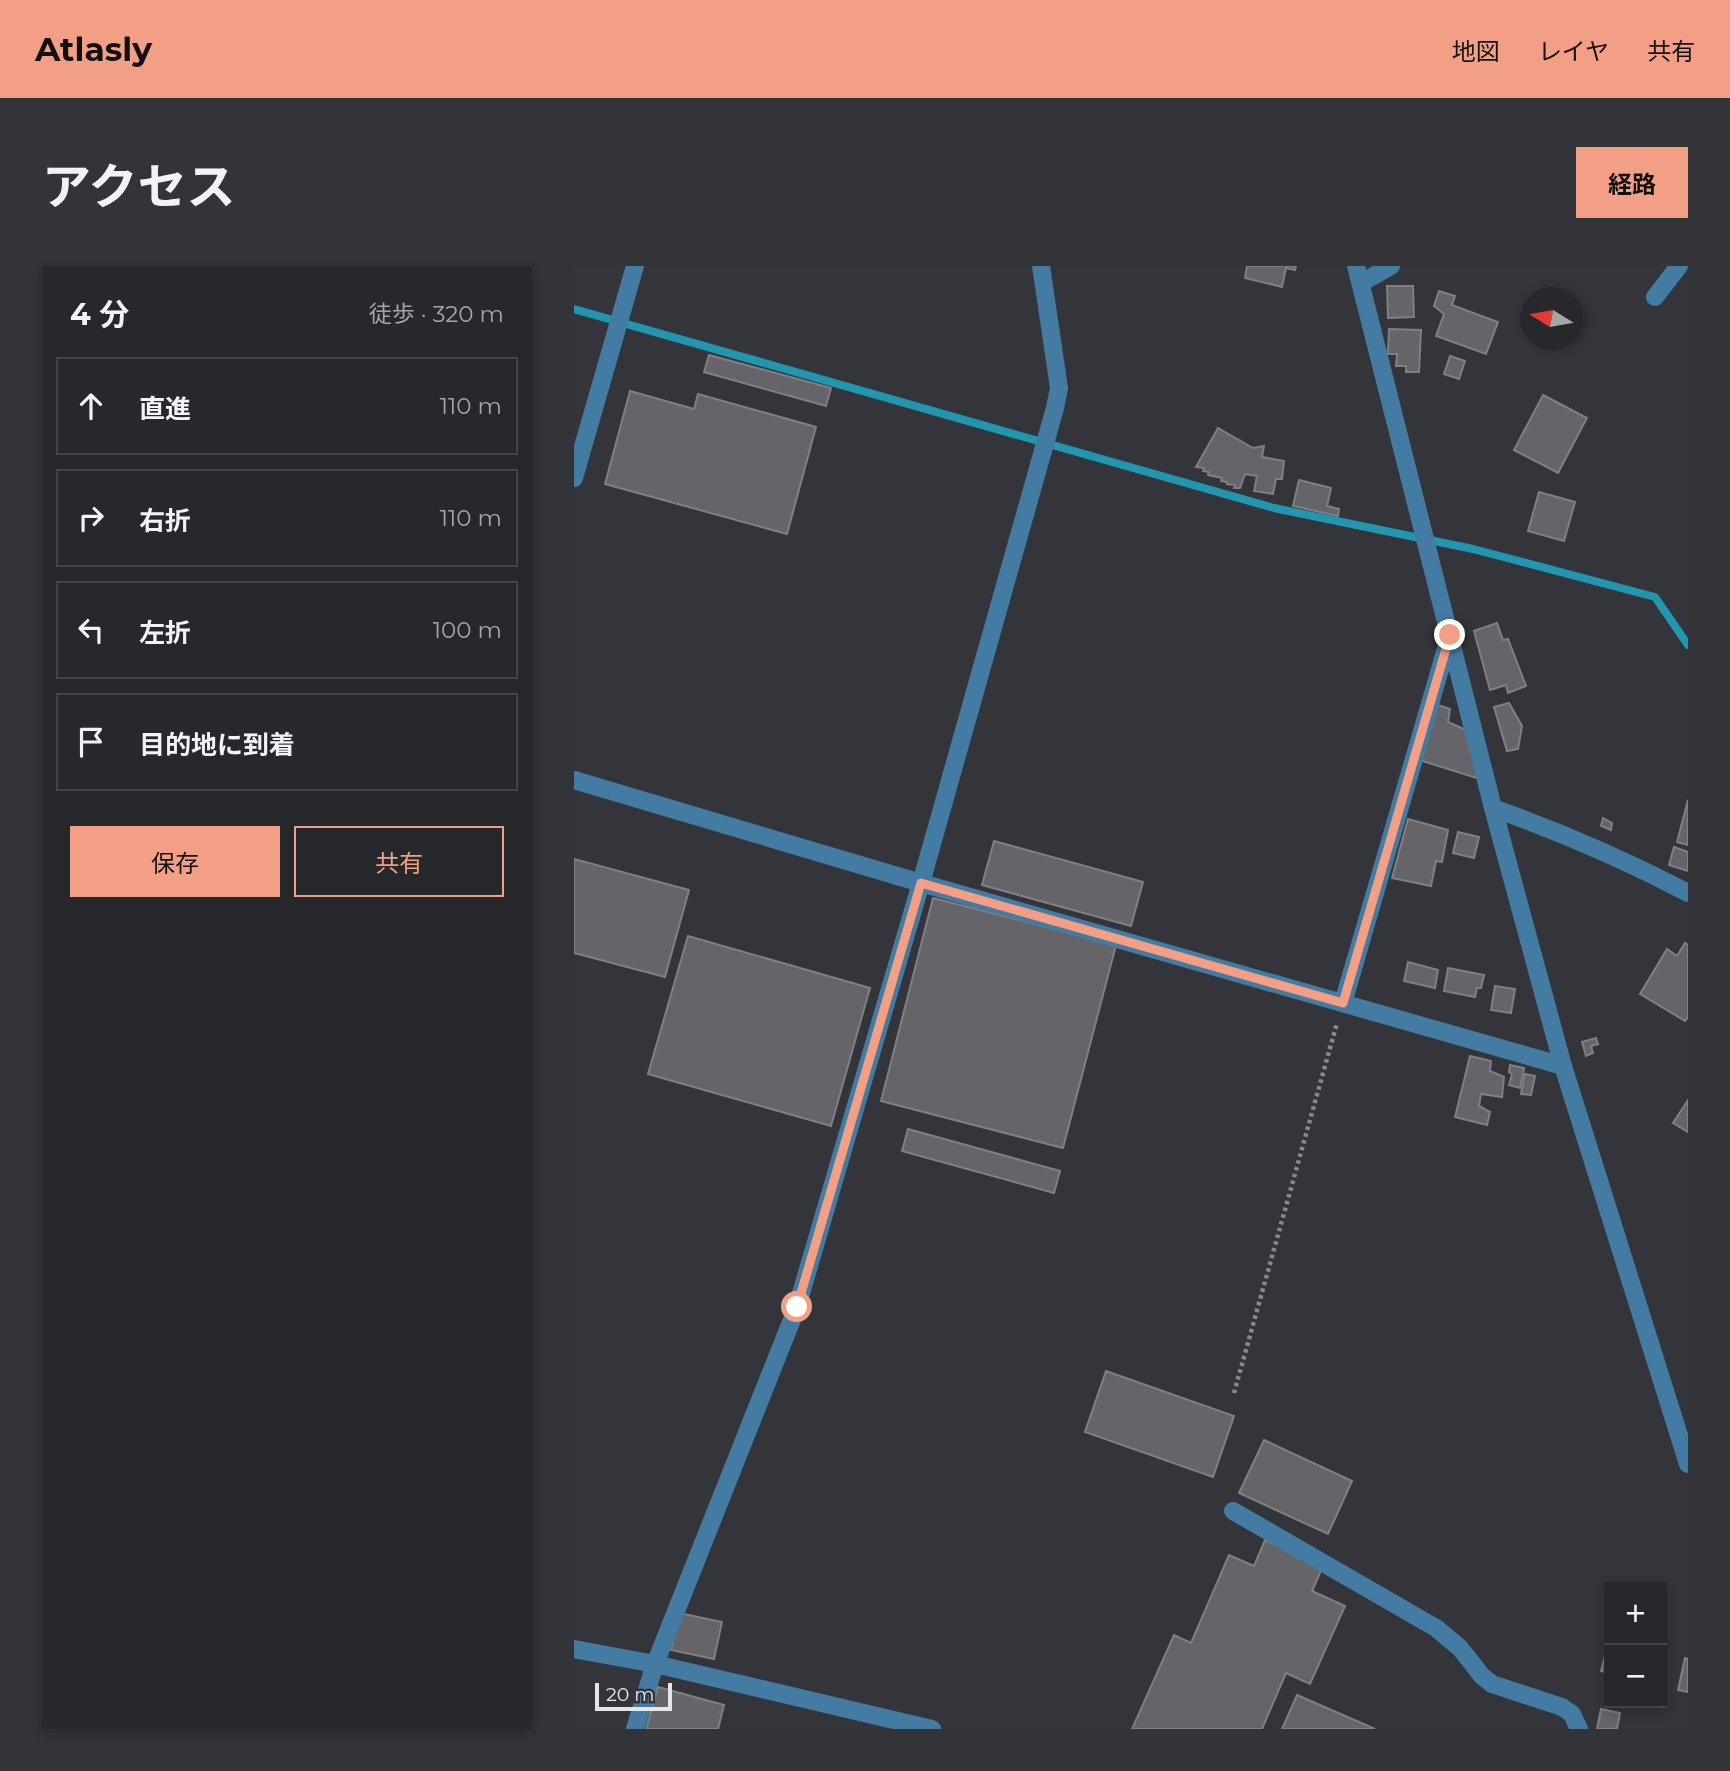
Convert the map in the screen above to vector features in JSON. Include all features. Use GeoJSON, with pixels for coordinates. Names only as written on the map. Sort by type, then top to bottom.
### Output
{"type":"FeatureCollection","features":[{"type":"Feature","properties":{"kind":"street"},"geometry":{"type":"LineString","coordinates":[[574,478],[635,266]]}},
{"type":"Feature","properties":{"kind":"street"},"geometry":{"type":"LineString","coordinates":[[635,1729],[655,1664],[797,1307],[921,883],[1055,408],[1059,388],[1041,266]]}},
{"type":"Feature","properties":{"kind":"street"},"geometry":{"type":"LineString","coordinates":[[1391,266],[1358,274],[1493,808],[1563,1066],[1688,1464]]}},
{"type":"Feature","properties":{"kind":"street"},"geometry":{"type":"LineString","coordinates":[[1656,297],[1679,266]]}},
{"type":"Feature","properties":{"kind":"street"},"geometry":{"type":"LineString","coordinates":[[1343,1003],[1450,635]]}},
{"type":"Feature","properties":{"kind":"street"},"geometry":{"type":"LineString","coordinates":[[574,780],[921,883],[1563,1066]]}},
{"type":"Feature","properties":{"kind":"street"},"geometry":{"type":"LineString","coordinates":[[1493,808],[1643,869],[1688,893]]}},
{"type":"Feature","properties":{"kind":"street"},"geometry":{"type":"LineString","coordinates":[[1233,1511],[1436,1628],[1460,1647],[1482,1676],[1492,1684],[1562,1707],[1572,1714],[1579,1729]]}},
{"type":"Feature","properties":{"kind":"street"},"geometry":{"type":"LineString","coordinates":[[574,1649],[655,1664],[932,1729]]}},
{"type":"Feature","properties":{"kind":"path"},"geometry":{"type":"LineString","coordinates":[[1234,1393],[1343,1003]]}},
{"type":"Feature","properties":{"kind":"building"},"geometry":{"type":"Polygon","coordinates":[[[1247,266],[1296,266],[1295,270],[1286,268],[1282,287],[1245,278],[1247,266]]]}},
{"type":"Feature","properties":{"kind":"building"},"geometry":{"type":"Polygon","coordinates":[[[1387,286],[1413,286],[1414,317],[1388,318],[1387,286]]]}},
{"type":"Feature","properties":{"kind":"building"},"geometry":{"type":"Polygon","coordinates":[[[1439,291],[1455,296],[1452,305],[1498,322],[1486,354],[1436,336],[1444,314],[1434,306],[1439,291]]]}},
{"type":"Feature","properties":{"kind":"building"},"geometry":{"type":"Polygon","coordinates":[[[1389,329],[1421,330],[1419,372],[1406,372],[1406,366],[1396,366],[1397,354],[1388,354],[1389,329]]]}},
{"type":"Feature","properties":{"kind":"building"},"geometry":{"type":"Polygon","coordinates":[[[709,355],[831,388],[826,406],[704,372],[709,355]]]}},
{"type":"Feature","properties":{"kind":"building"},"geometry":{"type":"Polygon","coordinates":[[[1450,356],[1465,361],[1459,379],[1444,374],[1450,356]]]}},
{"type":"Feature","properties":{"kind":"building"},"geometry":{"type":"Polygon","coordinates":[[[630,391],[694,409],[698,394],[816,427],[787,534],[605,484],[630,391]]]}},
{"type":"Feature","properties":{"kind":"building"},"geometry":{"type":"Polygon","coordinates":[[[1543,395],[1587,418],[1558,473],[1514,450],[1543,395]]]}},
{"type":"Feature","properties":{"kind":"building"},"geometry":{"type":"Polygon","coordinates":[[[1218,428],[1253,448],[1264,446],[1262,457],[1284,461],[1282,479],[1276,479],[1273,494],[1254,491],[1257,476],[1245,474],[1240,488],[1234,488],[1235,485],[1208,475],[1209,472],[1203,471],[1204,468],[1196,467],[1218,428]]]}},
{"type":"Feature","properties":{"kind":"building"},"geometry":{"type":"Polygon","coordinates":[[[1299,480],[1331,488],[1327,506],[1339,509],[1338,516],[1293,506],[1299,480]]]}},
{"type":"Feature","properties":{"kind":"building"},"geometry":{"type":"Polygon","coordinates":[[[1539,492],[1575,502],[1564,541],[1528,531],[1539,492]]]}},
{"type":"Feature","properties":{"kind":"building"},"geometry":{"type":"Polygon","coordinates":[[[1497,623],[1503,640],[1508,639],[1526,686],[1508,693],[1506,685],[1490,690],[1474,631],[1497,623]]]}},
{"type":"Feature","properties":{"kind":"building"},"geometry":{"type":"Polygon","coordinates":[[[1431,703],[1450,709],[1448,722],[1466,730],[1480,779],[1416,759],[1431,703]]]}},
{"type":"Feature","properties":{"kind":"building"},"geometry":{"type":"Polygon","coordinates":[[[1509,703],[1522,726],[1518,749],[1507,751],[1494,707],[1509,703]]]}},
{"type":"Feature","properties":{"kind":"building"},"geometry":{"type":"Polygon","coordinates":[[[1688,800],[1688,845],[1677,842],[1688,800]]]}},
{"type":"Feature","properties":{"kind":"building"},"geometry":{"type":"Polygon","coordinates":[[[1603,818],[1612,823],[1611,830],[1601,826],[1603,818]]]}},
{"type":"Feature","properties":{"kind":"building"},"geometry":{"type":"Polygon","coordinates":[[[1408,819],[1448,830],[1442,862],[1436,861],[1431,886],[1392,878],[1408,819]]]}},
{"type":"Feature","properties":{"kind":"building"},"geometry":{"type":"Polygon","coordinates":[[[1458,832],[1479,837],[1474,858],[1453,853],[1458,832]]]}},
{"type":"Feature","properties":{"kind":"building"},"geometry":{"type":"Polygon","coordinates":[[[994,841],[1143,882],[1131,926],[982,885],[994,841]]]}},
{"type":"Feature","properties":{"kind":"building"},"geometry":{"type":"Polygon","coordinates":[[[1674,847],[1688,852],[1688,871],[1669,865],[1674,847]]]}},
{"type":"Feature","properties":{"kind":"building"},"geometry":{"type":"Polygon","coordinates":[[[574,859],[689,890],[665,977],[574,953],[574,859]]]}},
{"type":"Feature","properties":{"kind":"building"},"geometry":{"type":"Polygon","coordinates":[[[933,898],[1116,945],[1063,1148],[881,1101],[933,898]]]}},
{"type":"Feature","properties":{"kind":"building"},"geometry":{"type":"Polygon","coordinates":[[[688,936],[870,988],[831,1126],[648,1074],[688,936]]]}},
{"type":"Feature","properties":{"kind":"building"},"geometry":{"type":"Polygon","coordinates":[[[1685,943],[1688,945],[1688,1017],[1685,1021],[1640,994],[1667,949],[1677,956],[1685,943]]]}},
{"type":"Feature","properties":{"kind":"building"},"geometry":{"type":"Polygon","coordinates":[[[1408,962],[1438,970],[1435,988],[1404,981],[1408,962]]]}},
{"type":"Feature","properties":{"kind":"building"},"geometry":{"type":"Polygon","coordinates":[[[1448,968],[1484,975],[1481,988],[1477,988],[1475,997],[1444,991],[1448,968]]]}},
{"type":"Feature","properties":{"kind":"building"},"geometry":{"type":"Polygon","coordinates":[[[1495,986],[1515,989],[1511,1013],[1491,1010],[1495,986]]]}},
{"type":"Feature","properties":{"kind":"building"},"geometry":{"type":"Polygon","coordinates":[[[1596,1038],[1598,1044],[1591,1046],[1593,1053],[1586,1056],[1582,1042],[1596,1038]]]}},
{"type":"Feature","properties":{"kind":"building"},"geometry":{"type":"Polygon","coordinates":[[[1470,1056],[1491,1061],[1490,1071],[1504,1077],[1502,1097],[1481,1094],[1479,1106],[1490,1112],[1487,1125],[1455,1117],[1470,1056]]]}},
{"type":"Feature","properties":{"kind":"building"},"geometry":{"type":"Polygon","coordinates":[[[1510,1065],[1524,1068],[1520,1088],[1509,1085],[1512,1074],[1509,1072],[1510,1065]]]}},
{"type":"Feature","properties":{"kind":"building"},"geometry":{"type":"Polygon","coordinates":[[[1525,1074],[1535,1076],[1531,1095],[1521,1094],[1525,1074]]]}},
{"type":"Feature","properties":{"kind":"building"},"geometry":{"type":"Polygon","coordinates":[[[1688,1100],[1688,1132],[1673,1123],[1688,1100]]]}},
{"type":"Feature","properties":{"kind":"building"},"geometry":{"type":"Polygon","coordinates":[[[908,1129],[1060,1171],[1054,1193],[902,1151],[908,1129]]]}},
{"type":"Feature","properties":{"kind":"building"},"geometry":{"type":"Polygon","coordinates":[[[1106,1371],[1234,1416],[1213,1477],[1085,1432],[1106,1371]]]}},
{"type":"Feature","properties":{"kind":"building"},"geometry":{"type":"Polygon","coordinates":[[[1264,1440],[1352,1481],[1328,1534],[1239,1493],[1264,1440]]]}},
{"type":"Feature","properties":{"kind":"building"},"geometry":{"type":"Polygon","coordinates":[[[1265,1540],[1323,1566],[1312,1591],[1345,1606],[1310,1684],[1286,1673],[1262,1729],[1132,1729],[1174,1635],[1191,1643],[1229,1555],[1254,1566],[1265,1540]]]}},
{"type":"Feature","properties":{"kind":"building"},"geometry":{"type":"Polygon","coordinates":[[[679,1613],[722,1622],[714,1659],[671,1650],[679,1613]]]}},
{"type":"Feature","properties":{"kind":"building"},"geometry":{"type":"Polygon","coordinates":[[[1685,1658],[1688,1659],[1688,1692],[1678,1690],[1685,1658]]]}},
{"type":"Feature","properties":{"kind":"building"},"geometry":{"type":"Polygon","coordinates":[[[658,1687],[724,1705],[718,1729],[646,1729],[658,1687]]]}},
{"type":"Feature","properties":{"kind":"building"},"geometry":{"type":"Polygon","coordinates":[[[1297,1695],[1375,1729],[1282,1729],[1297,1695]]]}},
{"type":"Feature","properties":{"kind":"building"},"geometry":{"type":"Polygon","coordinates":[[[1601,1709],[1620,1713],[1617,1729],[1597,1729],[1601,1709]]]}},
{"type":"Feature","properties":{"kind":"waterway"},"geometry":{"type":"LineString","coordinates":[[574,309],[1274,508],[1473,549],[1655,597],[1688,645]]}},
{"type":"Feature","properties":{"kind":"route"},"geometry":{"type":"LineString","coordinates":[[797,1307],[921,883],[1343,1003],[1450,635]]}}]}
